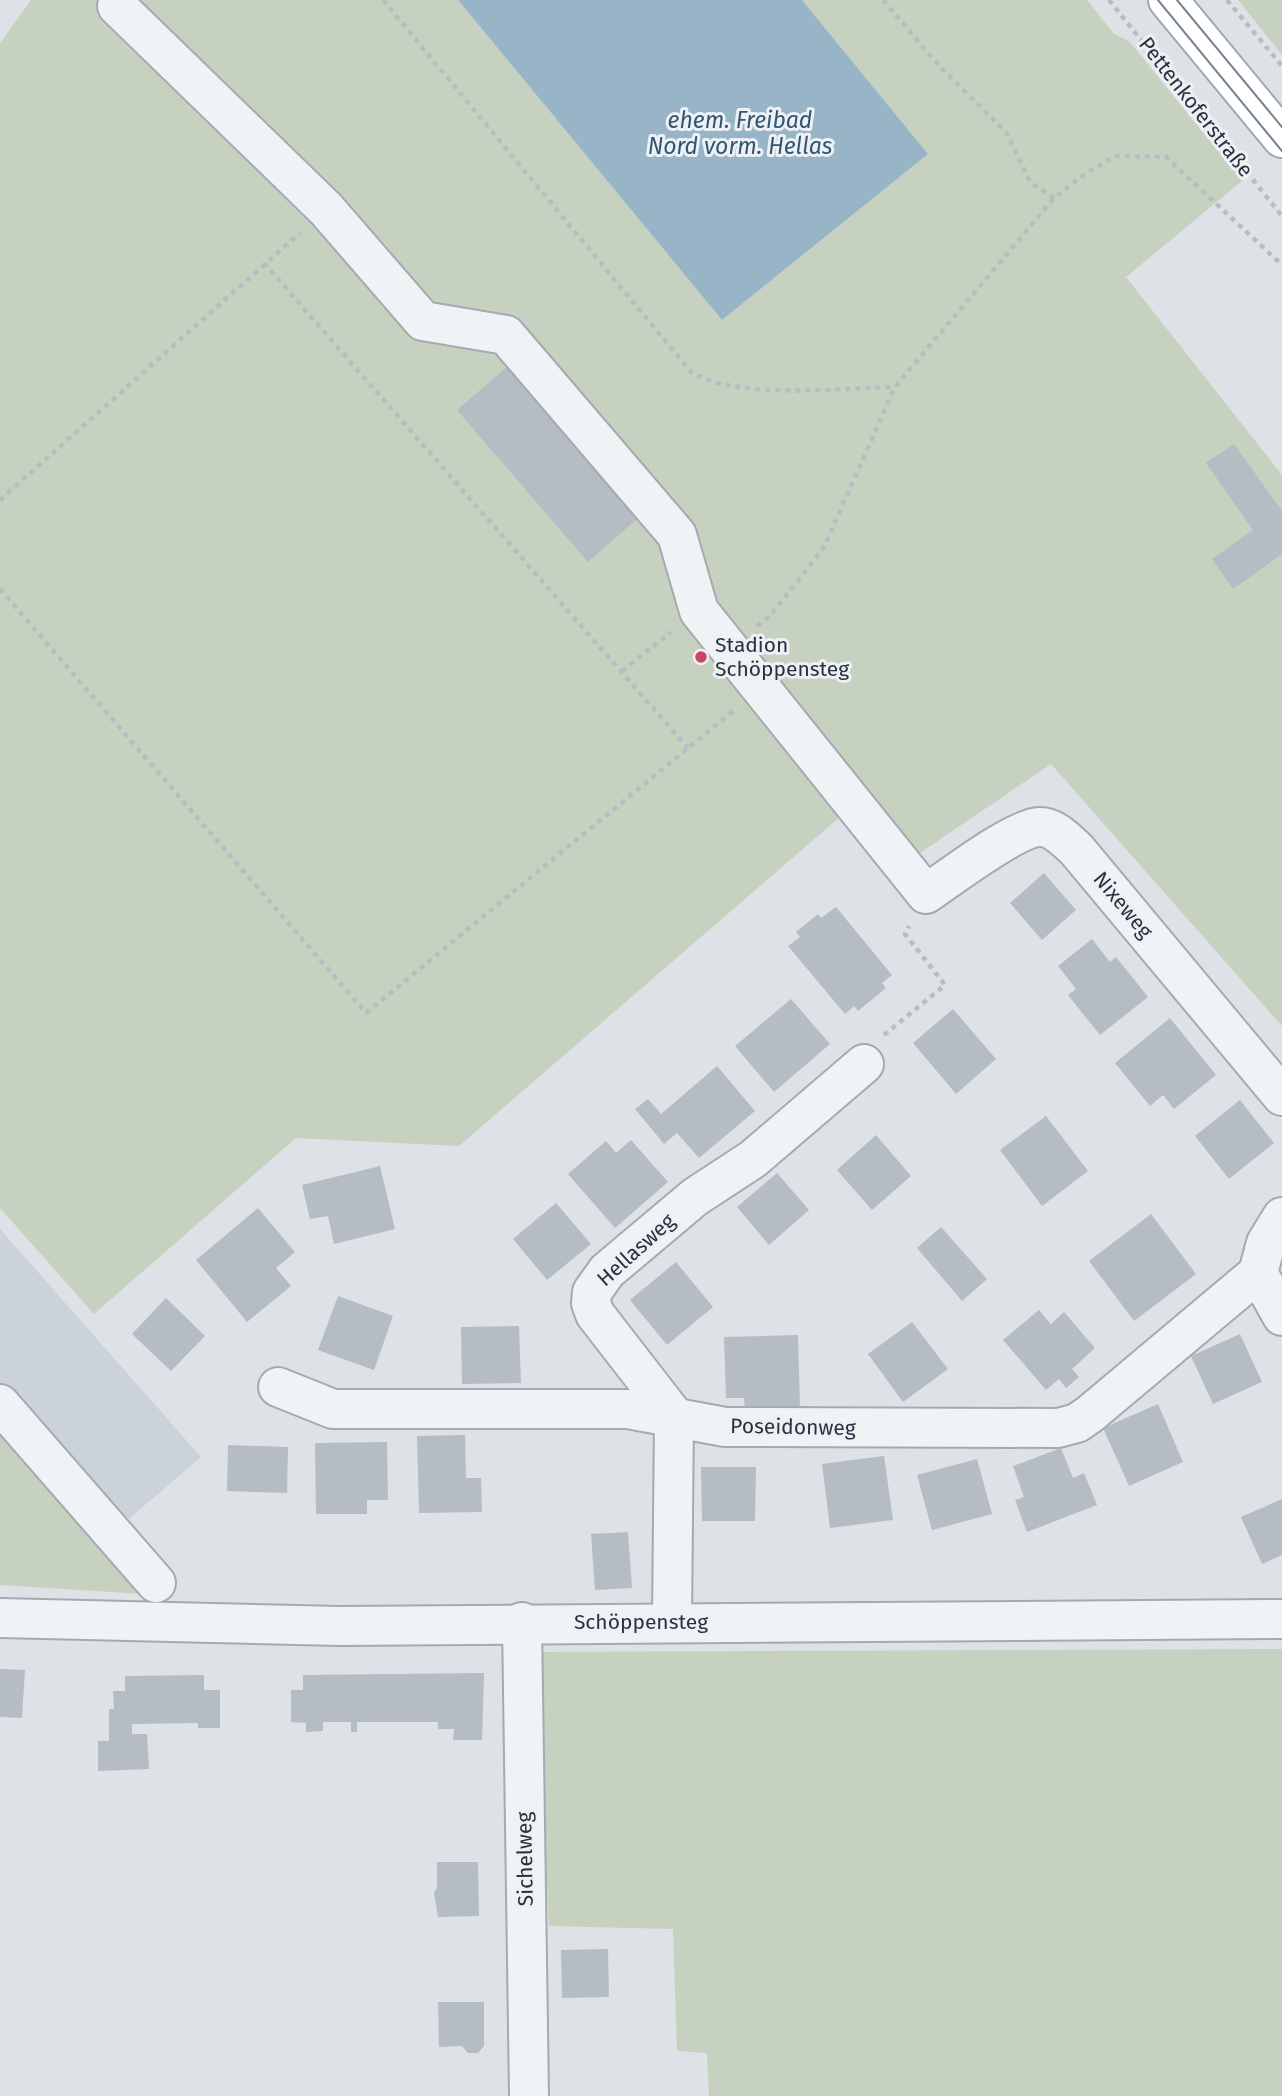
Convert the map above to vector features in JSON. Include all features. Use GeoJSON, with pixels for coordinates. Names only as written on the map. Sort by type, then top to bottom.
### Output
{"type":"FeatureCollection","features":[{"type":"Feature","properties":{"kind":"main road"},"geometry":{"type":"LineString","coordinates":[[1168,0],[1282,138]]}},
{"type":"Feature","properties":{"kind":"street"},"geometry":{"type":"LineString","coordinates":[[117,6],[326,209],[423,321],[506,335],[677,535],[699,611],[926,894]]}},
{"type":"Feature","properties":{"kind":"street","name":"Nixeweg"},"geometry":{"type":"LineString","coordinates":[[926,894],[1020,833],[1039,827],[1056,833],[1076,849],[1282,1096]]}},
{"type":"Feature","properties":{"kind":"street","name":"Hellasweg"},"geometry":{"type":"LineString","coordinates":[[674,1416],[595,1314],[591,1303],[594,1286],[617,1261],[695,1197],[753,1159],[864,1064]]}},
{"type":"Feature","properties":{"kind":"street"},"geometry":{"type":"LineString","coordinates":[[1282,1217],[1266,1243],[1258,1273],[1282,1316]]}},
{"type":"Feature","properties":{"kind":"street","name":"Poseidonweg"},"geometry":{"type":"LineString","coordinates":[[278,1387],[333,1409],[628,1409],[725,1427],[1064,1427],[1090,1414],[1258,1273]]}},
{"type":"Feature","properties":{"kind":"street"},"geometry":{"type":"LineString","coordinates":[[0,1404],[156,1583]]}},
{"type":"Feature","properties":{"kind":"street"},"geometry":{"type":"LineString","coordinates":[[672,1622],[674,1416]]}},
{"type":"Feature","properties":{"kind":"street","name":"Schöppensteg"},"geometry":{"type":"LineString","coordinates":[[0,1618],[339,1626],[522,1622],[1282,1619]]}},
{"type":"Feature","properties":{"kind":"street","name":"Sichelweg"},"geometry":{"type":"LineString","coordinates":[[522,1622],[529,2096]]}},
{"type":"Feature","properties":{"kind":"path"},"geometry":{"type":"LineString","coordinates":[[383,0],[691,372],[704,381],[734,389],[895,387]]}},
{"type":"Feature","properties":{"kind":"path"},"geometry":{"type":"LineString","coordinates":[[883,0],[940,68],[1006,132],[1030,182],[1055,198]]}},
{"type":"Feature","properties":{"kind":"path","name":"Pettenkoferstraße"},"geometry":{"type":"LineString","coordinates":[[1109,0],[1282,215]]}},
{"type":"Feature","properties":{"kind":"path"},"geometry":{"type":"LineString","coordinates":[[1230,2],[1282,66]]}},
{"type":"Feature","properties":{"kind":"path"},"geometry":{"type":"LineString","coordinates":[[728,647],[769,617],[823,549],[895,387],[1055,198],[1086,173],[1116,156],[1160,155],[1282,265]]}},
{"type":"Feature","properties":{"kind":"path"},"geometry":{"type":"LineString","coordinates":[[0,500],[326,209]]}},
{"type":"Feature","properties":{"kind":"path"},"geometry":{"type":"LineString","coordinates":[[264,263],[688,748]]}},
{"type":"Feature","properties":{"kind":"path"},"geometry":{"type":"LineString","coordinates":[[0,589],[366,1013],[761,688]]}},
{"type":"Feature","properties":{"kind":"path"},"geometry":{"type":"LineString","coordinates":[[622,671],[699,611]]}},
{"type":"Feature","properties":{"kind":"path"},"geometry":{"type":"LineString","coordinates":[[864,1064],[882,1037],[945,985],[905,934],[926,894]]}},
{"type":"Feature","properties":{"kind":"shaded area"},"geometry":{"type":"Polygon","coordinates":[[[0,1229],[201,1457],[117,1529],[0,1395],[0,1229]]]}},
{"type":"Feature","properties":{"kind":"green space"},"geometry":{"type":"Polygon","coordinates":[[[31,0],[458,0],[722,320],[928,154],[802,0],[1087,0],[1114,34],[1129,41],[1242,181],[1126,277],[1282,475],[1282,1026],[1051,764],[914,857],[863,797],[459,1146],[296,1138],[94,1314],[0,1208],[0,43],[31,0]]]}},
{"type":"Feature","properties":{"kind":"green space"},"geometry":{"type":"Polygon","coordinates":[[[1238,0],[1282,0],[1282,55],[1238,0]]]}},
{"type":"Feature","properties":{"kind":"green space"},"geometry":{"type":"Polygon","coordinates":[[[0,1427],[144,1594],[0,1585],[0,1427]]]}},
{"type":"Feature","properties":{"kind":"green space"},"geometry":{"type":"Polygon","coordinates":[[[1282,1649],[1282,2096],[709,2096],[707,2053],[677,2051],[673,1929],[549,1926],[535,1652],[1282,1649]]]}},
{"type":"Feature","properties":{"kind":"water","name":"ehem. Freibad Nord vorm. Hellas"},"geometry":{"type":"Polygon","coordinates":[[[458,0],[802,0],[928,154],[722,320],[458,0]]]}},
{"type":"Feature","properties":{"kind":"building"},"geometry":{"type":"Polygon","coordinates":[[[508,366],[639,517],[588,562],[457,410],[508,366]]]}},
{"type":"Feature","properties":{"kind":"building"},"geometry":{"type":"Polygon","coordinates":[[[1234,444],[1282,511],[1282,554],[1233,589],[1212,559],[1253,530],[1206,463],[1234,444]]]}},
{"type":"Feature","properties":{"kind":"building"},"geometry":{"type":"Polygon","coordinates":[[[1044,873],[1076,910],[1042,940],[1010,903],[1044,873]]]}},
{"type":"Feature","properties":{"kind":"building"},"geometry":{"type":"Polygon","coordinates":[[[836,907],[892,975],[882,983],[886,988],[858,1011],[854,1006],[845,1014],[788,946],[800,937],[796,932],[818,914],[821,918],[836,907]]]}},
{"type":"Feature","properties":{"kind":"building"},"geometry":{"type":"Polygon","coordinates":[[[1092,939],[1110,962],[1116,957],[1148,997],[1100,1035],[1068,995],[1076,989],[1058,966],[1092,939]]]}},
{"type":"Feature","properties":{"kind":"building"},"geometry":{"type":"Polygon","coordinates":[[[791,999],[830,1044],[774,1092],[735,1046],[791,999]]]}},
{"type":"Feature","properties":{"kind":"building"},"geometry":{"type":"Polygon","coordinates":[[[953,1009],[996,1059],[956,1094],[913,1043],[953,1009]]]}},
{"type":"Feature","properties":{"kind":"building"},"geometry":{"type":"Polygon","coordinates":[[[1170,1018],[1216,1075],[1174,1109],[1163,1095],[1150,1106],[1115,1063],[1170,1018]]]}},
{"type":"Feature","properties":{"kind":"building"},"geometry":{"type":"Polygon","coordinates":[[[717,1066],[755,1111],[699,1158],[677,1133],[664,1144],[635,1109],[648,1099],[661,1114],[717,1066]]]}},
{"type":"Feature","properties":{"kind":"building"},"geometry":{"type":"Polygon","coordinates":[[[1240,1100],[1274,1143],[1229,1179],[1195,1136],[1240,1100]]]}},
{"type":"Feature","properties":{"kind":"building"},"geometry":{"type":"Polygon","coordinates":[[[1046,1116],[1088,1171],[1042,1206],[1000,1150],[1046,1116]]]}},
{"type":"Feature","properties":{"kind":"building"},"geometry":{"type":"Polygon","coordinates":[[[876,1135],[911,1176],[872,1210],[837,1170],[876,1135]]]}},
{"type":"Feature","properties":{"kind":"building"},"geometry":{"type":"Polygon","coordinates":[[[631,1140],[668,1182],[615,1228],[568,1174],[606,1141],[616,1153],[631,1140]]]}},
{"type":"Feature","properties":{"kind":"building"},"geometry":{"type":"Polygon","coordinates":[[[380,1166],[395,1229],[334,1244],[328,1216],[310,1219],[302,1185],[380,1166]]]}},
{"type":"Feature","properties":{"kind":"building"},"geometry":{"type":"Polygon","coordinates":[[[777,1173],[809,1210],[769,1245],[737,1207],[777,1173]]]}},
{"type":"Feature","properties":{"kind":"building"},"geometry":{"type":"Polygon","coordinates":[[[556,1203],[591,1244],[547,1280],[513,1239],[556,1203]]]}},
{"type":"Feature","properties":{"kind":"building"},"geometry":{"type":"Polygon","coordinates":[[[258,1208],[295,1252],[276,1268],[291,1286],[247,1322],[196,1260],[258,1208]]]}},
{"type":"Feature","properties":{"kind":"building"},"geometry":{"type":"Polygon","coordinates":[[[1151,1214],[1196,1274],[1134,1321],[1089,1261],[1151,1214]]]}},
{"type":"Feature","properties":{"kind":"building"},"geometry":{"type":"Polygon","coordinates":[[[941,1227],[987,1279],[962,1301],[917,1248],[941,1227]]]}},
{"type":"Feature","properties":{"kind":"building"},"geometry":{"type":"Polygon","coordinates":[[[676,1262],[713,1307],[667,1345],[630,1300],[676,1262]]]}},
{"type":"Feature","properties":{"kind":"building"},"geometry":{"type":"Polygon","coordinates":[[[338,1296],[393,1316],[374,1370],[318,1350],[338,1296]]]}},
{"type":"Feature","properties":{"kind":"building"},"geometry":{"type":"Polygon","coordinates":[[[166,1298],[205,1336],[171,1371],[132,1334],[166,1298]]]}},
{"type":"Feature","properties":{"kind":"building"},"geometry":{"type":"Polygon","coordinates":[[[1039,1310],[1051,1324],[1064,1312],[1095,1348],[1072,1369],[1079,1377],[1066,1388],[1059,1379],[1046,1390],[1003,1340],[1039,1310]]]}},
{"type":"Feature","properties":{"kind":"building"},"geometry":{"type":"Polygon","coordinates":[[[912,1322],[948,1369],[903,1402],[868,1354],[912,1322]]]}},
{"type":"Feature","properties":{"kind":"building"},"geometry":{"type":"Polygon","coordinates":[[[519,1326],[521,1383],[462,1384],[461,1327],[519,1326]]]}},
{"type":"Feature","properties":{"kind":"building"},"geometry":{"type":"Polygon","coordinates":[[[1240,1334],[1262,1382],[1213,1404],[1191,1356],[1240,1334]]]}},
{"type":"Feature","properties":{"kind":"building"},"geometry":{"type":"Polygon","coordinates":[[[798,1335],[800,1409],[745,1411],[744,1398],[726,1398],[724,1337],[798,1335]]]}},
{"type":"Feature","properties":{"kind":"building"},"geometry":{"type":"Polygon","coordinates":[[[1158,1404],[1183,1462],[1129,1486],[1103,1428],[1158,1404]]]}},
{"type":"Feature","properties":{"kind":"building"},"geometry":{"type":"Polygon","coordinates":[[[465,1435],[466,1478],[481,1478],[482,1512],[419,1513],[417,1436],[465,1435]]]}},
{"type":"Feature","properties":{"kind":"building"},"geometry":{"type":"Polygon","coordinates":[[[387,1442],[388,1500],[367,1500],[367,1514],[316,1514],[315,1443],[387,1442]]]}},
{"type":"Feature","properties":{"kind":"building"},"geometry":{"type":"Polygon","coordinates":[[[228,1445],[288,1447],[287,1493],[227,1491],[228,1445]]]}},
{"type":"Feature","properties":{"kind":"building"},"geometry":{"type":"Polygon","coordinates":[[[1061,1448],[1073,1478],[1084,1473],[1097,1505],[1027,1532],[1015,1500],[1024,1497],[1013,1466],[1061,1448]]]}},
{"type":"Feature","properties":{"kind":"building"},"geometry":{"type":"Polygon","coordinates":[[[884,1456],[893,1520],[830,1528],[822,1464],[884,1456]]]}},
{"type":"Feature","properties":{"kind":"building"},"geometry":{"type":"Polygon","coordinates":[[[977,1459],[992,1514],[932,1530],[917,1475],[977,1459]]]}},
{"type":"Feature","properties":{"kind":"building"},"geometry":{"type":"Polygon","coordinates":[[[701,1467],[756,1467],[755,1521],[702,1521],[701,1467]]]}},
{"type":"Feature","properties":{"kind":"building"},"geometry":{"type":"Polygon","coordinates":[[[1282,1499],[1282,1555],[1262,1564],[1241,1517],[1282,1499]]]}},
{"type":"Feature","properties":{"kind":"building"},"geometry":{"type":"Polygon","coordinates":[[[628,1532],[632,1588],[595,1590],[591,1534],[628,1532]]]}},
{"type":"Feature","properties":{"kind":"building"},"geometry":{"type":"Polygon","coordinates":[[[0,1669],[25,1670],[22,1718],[0,1717],[0,1669]]]}},
{"type":"Feature","properties":{"kind":"building"},"geometry":{"type":"Polygon","coordinates":[[[484,1673],[482,1740],[453,1740],[454,1729],[438,1729],[438,1722],[357,1722],[357,1732],[351,1732],[351,1722],[323,1722],[323,1731],[306,1732],[306,1723],[291,1722],[291,1690],[303,1690],[303,1675],[484,1673]]]}},
{"type":"Feature","properties":{"kind":"building"},"geometry":{"type":"Polygon","coordinates":[[[204,1675],[204,1690],[220,1690],[220,1728],[198,1728],[198,1723],[132,1724],[132,1734],[147,1734],[149,1769],[98,1771],[98,1741],[109,1741],[109,1709],[114,1709],[113,1691],[125,1691],[125,1676],[204,1675]]]}},
{"type":"Feature","properties":{"kind":"building"},"geometry":{"type":"Polygon","coordinates":[[[437,1862],[478,1862],[479,1916],[438,1917],[434,1892],[437,1888],[437,1862]]]}},
{"type":"Feature","properties":{"kind":"building"},"geometry":{"type":"Polygon","coordinates":[[[608,1949],[609,1997],[562,1998],[561,1950],[608,1949]]]}},
{"type":"Feature","properties":{"kind":"building"},"geometry":{"type":"Polygon","coordinates":[[[438,2002],[484,2002],[484,2046],[478,2053],[468,2053],[462,2046],[439,2047],[438,2002]]]}},
{"type":"Feature","properties":{"kind":"tram line"},"geometry":{"type":"LineString","coordinates":[[1158,0],[1282,151]]}},
{"type":"Feature","properties":{"kind":"tram line"},"geometry":{"type":"LineString","coordinates":[[1177,0],[1282,127]]}},
{"type":"Feature","properties":{"kind":"place","name":"Stadion Schöppensteg"},"geometry":{"type":"Point","coordinates":[701,657]}}]}
